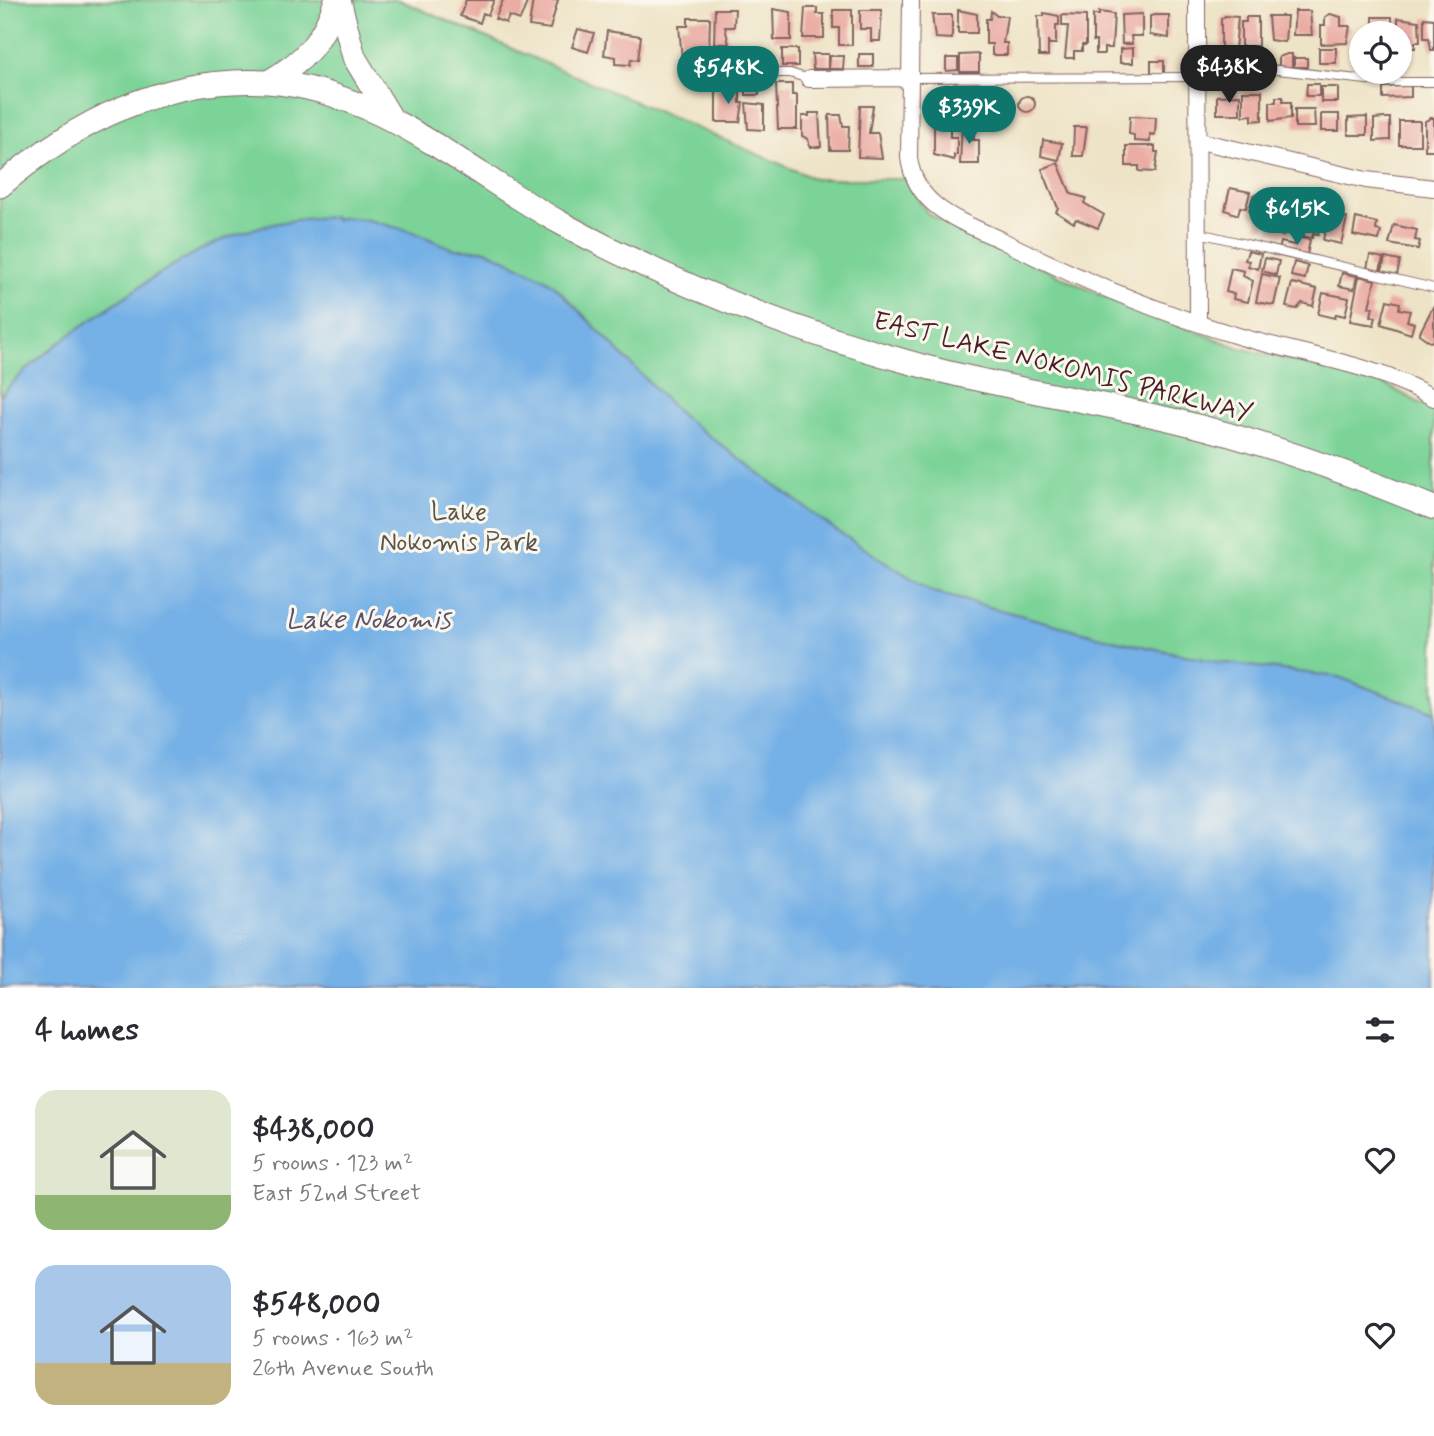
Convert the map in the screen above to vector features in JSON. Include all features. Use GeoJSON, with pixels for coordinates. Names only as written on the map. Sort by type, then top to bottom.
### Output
{"type":"FeatureCollection","features":[{"type":"Feature","properties":{"kind":"street"},"geometry":{"type":"LineString","coordinates":[[268,82],[298,64],[315,47],[338,0]]}},
{"type":"Feature","properties":{"kind":"street"},"geometry":{"type":"LineString","coordinates":[[338,0],[354,57],[393,121]]}},
{"type":"Feature","properties":{"kind":"street"},"geometry":{"type":"LineString","coordinates":[[911,0],[910,169],[915,184],[928,199],[951,215],[1102,288],[1198,323],[1371,370],[1434,398]]}},
{"type":"Feature","properties":{"kind":"street"},"geometry":{"type":"LineString","coordinates":[[1197,0],[1200,141],[1198,323]]}},
{"type":"Feature","properties":{"kind":"street"},"geometry":{"type":"LineString","coordinates":[[809,79],[910,79]]}},
{"type":"Feature","properties":{"kind":"street","name":"EAST LAKE NOKOMIS PARKWAY"},"geometry":{"type":"LineString","coordinates":[[0,186],[44,151],[93,121],[166,90],[268,82],[337,97],[393,121],[568,227],[657,271],[742,306],[860,348],[941,371],[1226,434],[1347,474],[1434,508]]}},
{"type":"Feature","properties":{"kind":"street"},"geometry":{"type":"LineString","coordinates":[[1200,141],[1366,180],[1434,188]]}},
{"type":"Feature","properties":{"kind":"lane"},"geometry":{"type":"LineString","coordinates":[[910,79],[1199,69],[1384,82],[1434,82]]}},
{"type":"Feature","properties":{"kind":"lane"},"geometry":{"type":"LineString","coordinates":[[759,73],[790,73],[809,79]]}},
{"type":"Feature","properties":{"kind":"lane"},"geometry":{"type":"LineString","coordinates":[[1199,233],[1434,288]]}},
{"type":"Feature","properties":{"kind":"green space","name":"Lake Nokomis"},"geometry":{"type":"Polygon","coordinates":[[[0,0],[399,0],[815,179],[905,179],[928,214],[1107,298],[1240,348],[1385,384],[1434,411],[1434,988],[0,988],[0,0]]]}},
{"type":"Feature","properties":{"kind":"water","name":"Lake Nokomis"},"geometry":{"type":"Polygon","coordinates":[[[335,217],[335,220],[344,217],[368,220],[413,232],[454,249],[486,250],[542,277],[553,284],[681,415],[834,529],[933,592],[1113,640],[1218,662],[1339,677],[1434,713],[1434,988],[0,988],[0,396],[59,343],[181,260],[236,234],[266,225],[335,217]]]}},
{"type":"Feature","properties":{"kind":"building"},"geometry":{"type":"Polygon","coordinates":[[[466,0],[494,0],[488,15],[483,13],[480,23],[460,16],[466,0]]]}},
{"type":"Feature","properties":{"kind":"building"},"geometry":{"type":"Polygon","coordinates":[[[503,0],[528,0],[520,20],[509,16],[506,23],[495,19],[503,0]]]}},
{"type":"Feature","properties":{"kind":"building"},"geometry":{"type":"Polygon","coordinates":[[[533,0],[558,0],[550,29],[529,26],[533,0]]]}},
{"type":"Feature","properties":{"kind":"building"},"geometry":{"type":"Polygon","coordinates":[[[805,8],[817,8],[817,14],[824,14],[824,38],[803,38],[805,8]]]}},
{"type":"Feature","properties":{"kind":"building"},"geometry":{"type":"Polygon","coordinates":[[[715,9],[735,9],[734,27],[725,27],[729,44],[714,44],[715,9]]]}},
{"type":"Feature","properties":{"kind":"building"},"geometry":{"type":"Polygon","coordinates":[[[773,9],[791,12],[791,40],[774,40],[773,9]]]}},
{"type":"Feature","properties":{"kind":"building"},"geometry":{"type":"Polygon","coordinates":[[[833,10],[852,10],[852,45],[839,45],[839,28],[833,28],[833,10]]]}},
{"type":"Feature","properties":{"kind":"building"},"geometry":{"type":"Polygon","coordinates":[[[860,10],[882,10],[880,41],[871,41],[871,29],[860,29],[860,10]]]}},
{"type":"Feature","properties":{"kind":"building"},"geometry":{"type":"Polygon","coordinates":[[[958,10],[977,14],[977,33],[958,33],[958,10]]]}},
{"type":"Feature","properties":{"kind":"building"},"geometry":{"type":"Polygon","coordinates":[[[991,11],[997,16],[1007,16],[1003,43],[1007,43],[1007,55],[992,55],[992,44],[986,44],[986,19],[990,19],[991,11]]]}},
{"type":"Feature","properties":{"kind":"building"},"geometry":{"type":"Polygon","coordinates":[[[1295,11],[1310,11],[1312,35],[1293,35],[1295,11]]]}},
{"type":"Feature","properties":{"kind":"building"},"geometry":{"type":"Polygon","coordinates":[[[1099,12],[1114,14],[1112,48],[1104,48],[1104,54],[1096,54],[1096,41],[1093,41],[1093,15],[1099,15],[1099,12]]]}},
{"type":"Feature","properties":{"kind":"building"},"geometry":{"type":"Polygon","coordinates":[[[1044,13],[1059,16],[1059,25],[1056,25],[1056,44],[1049,44],[1048,40],[1048,56],[1039,56],[1038,16],[1044,16],[1044,13]]]}},
{"type":"Feature","properties":{"kind":"building"},"geometry":{"type":"Polygon","coordinates":[[[1142,14],[1142,36],[1131,36],[1132,44],[1122,44],[1121,15],[1142,14]]]}},
{"type":"Feature","properties":{"kind":"building"},"geometry":{"type":"Polygon","coordinates":[[[1330,14],[1341,17],[1341,26],[1349,26],[1347,43],[1321,44],[1321,25],[1325,25],[1325,17],[1330,14]]]}},
{"type":"Feature","properties":{"kind":"building"},"geometry":{"type":"Polygon","coordinates":[[[932,15],[952,15],[952,39],[935,38],[932,15]]]}},
{"type":"Feature","properties":{"kind":"building"},"geometry":{"type":"Polygon","coordinates":[[[1062,15],[1086,16],[1086,45],[1082,45],[1082,51],[1074,51],[1074,58],[1065,58],[1068,26],[1062,26],[1062,15]]]}},
{"type":"Feature","properties":{"kind":"building"},"geometry":{"type":"Polygon","coordinates":[[[1169,15],[1169,38],[1150,35],[1150,16],[1169,15]]]}},
{"type":"Feature","properties":{"kind":"building"},"geometry":{"type":"Polygon","coordinates":[[[1225,16],[1238,17],[1235,50],[1221,49],[1221,19],[1225,16]]]}},
{"type":"Feature","properties":{"kind":"building"},"geometry":{"type":"Polygon","coordinates":[[[1268,16],[1287,16],[1285,42],[1270,40],[1268,16]]]}},
{"type":"Feature","properties":{"kind":"building"},"geometry":{"type":"Polygon","coordinates":[[[1246,17],[1258,17],[1258,46],[1241,46],[1241,22],[1246,22],[1246,17]]]}},
{"type":"Feature","properties":{"kind":"building"},"geometry":{"type":"Polygon","coordinates":[[[1373,17],[1392,17],[1392,21],[1373,21],[1373,17]]]}},
{"type":"Feature","properties":{"kind":"building"},"geometry":{"type":"Polygon","coordinates":[[[688,18],[710,18],[709,56],[682,59],[679,26],[688,26],[688,18]]]}},
{"type":"Feature","properties":{"kind":"building"},"geometry":{"type":"Polygon","coordinates":[[[1398,18],[1419,21],[1420,42],[1415,42],[1415,48],[1412,48],[1412,21],[1398,21],[1398,18]]]}},
{"type":"Feature","properties":{"kind":"building"},"geometry":{"type":"Polygon","coordinates":[[[1424,18],[1434,19],[1434,50],[1431,50],[1429,38],[1424,38],[1424,18]]]}},
{"type":"Feature","properties":{"kind":"building"},"geometry":{"type":"Polygon","coordinates":[[[578,29],[594,33],[588,52],[572,47],[578,29]]]}},
{"type":"Feature","properties":{"kind":"building"},"geometry":{"type":"Polygon","coordinates":[[[607,31],[641,36],[638,60],[631,59],[630,65],[615,64],[616,57],[604,55],[607,31]]]}},
{"type":"Feature","properties":{"kind":"building"},"geometry":{"type":"Polygon","coordinates":[[[1133,48],[1133,63],[1120,63],[1120,49],[1133,48]]]}},
{"type":"Feature","properties":{"kind":"building"},"geometry":{"type":"Polygon","coordinates":[[[1319,48],[1336,48],[1336,63],[1319,63],[1319,48]]]}},
{"type":"Feature","properties":{"kind":"building"},"geometry":{"type":"Polygon","coordinates":[[[782,49],[798,49],[798,66],[782,66],[782,49]]]}},
{"type":"Feature","properties":{"kind":"building"},"geometry":{"type":"Polygon","coordinates":[[[1242,52],[1255,54],[1254,64],[1241,62],[1242,52]]]}},
{"type":"Feature","properties":{"kind":"building"},"geometry":{"type":"Polygon","coordinates":[[[729,54],[744,54],[744,67],[729,67],[729,54]]]}},
{"type":"Feature","properties":{"kind":"building"},"geometry":{"type":"Polygon","coordinates":[[[812,54],[828,54],[828,69],[813,69],[812,54]]]}},
{"type":"Feature","properties":{"kind":"building"},"geometry":{"type":"Polygon","coordinates":[[[859,54],[873,54],[873,67],[859,67],[859,54]]]}},
{"type":"Feature","properties":{"kind":"building"},"geometry":{"type":"Polygon","coordinates":[[[979,54],[979,72],[960,72],[960,55],[979,54]]]}},
{"type":"Feature","properties":{"kind":"building"},"geometry":{"type":"Polygon","coordinates":[[[1292,54],[1292,67],[1279,67],[1279,57],[1292,54]]]}},
{"type":"Feature","properties":{"kind":"building"},"geometry":{"type":"Polygon","coordinates":[[[830,56],[844,56],[843,69],[829,69],[830,56]]]}},
{"type":"Feature","properties":{"kind":"building"},"geometry":{"type":"Polygon","coordinates":[[[946,58],[958,58],[958,70],[946,71],[946,58]]]}},
{"type":"Feature","properties":{"kind":"building"},"geometry":{"type":"Polygon","coordinates":[[[1294,58],[1307,58],[1307,67],[1294,67],[1294,58]]]}},
{"type":"Feature","properties":{"kind":"building"},"geometry":{"type":"Polygon","coordinates":[[[1151,61],[1164,61],[1164,74],[1151,74],[1151,61]]]}},
{"type":"Feature","properties":{"kind":"building"},"geometry":{"type":"Polygon","coordinates":[[[715,70],[730,71],[729,85],[715,85],[715,70]]]}},
{"type":"Feature","properties":{"kind":"building"},"geometry":{"type":"Polygon","coordinates":[[[1242,73],[1255,73],[1255,82],[1242,82],[1242,73]]]}},
{"type":"Feature","properties":{"kind":"building"},"geometry":{"type":"Polygon","coordinates":[[[746,77],[759,77],[759,95],[746,95],[746,77]]]}},
{"type":"Feature","properties":{"kind":"building"},"geometry":{"type":"Polygon","coordinates":[[[776,84],[792,84],[792,95],[797,95],[797,129],[778,129],[776,84]]]}},
{"type":"Feature","properties":{"kind":"building"},"geometry":{"type":"Polygon","coordinates":[[[983,84],[984,98],[970,99],[970,85],[983,84]]]}},
{"type":"Feature","properties":{"kind":"building"},"geometry":{"type":"Polygon","coordinates":[[[1307,84],[1319,84],[1319,96],[1306,96],[1307,84]]]}},
{"type":"Feature","properties":{"kind":"building"},"geometry":{"type":"Polygon","coordinates":[[[944,85],[959,85],[959,100],[944,100],[944,85]]]}},
{"type":"Feature","properties":{"kind":"building"},"geometry":{"type":"Polygon","coordinates":[[[1411,86],[1411,97],[1383,98],[1383,87],[1411,86]]]}},
{"type":"Feature","properties":{"kind":"building"},"geometry":{"type":"Polygon","coordinates":[[[1321,87],[1338,87],[1338,102],[1321,102],[1321,87]]]}},
{"type":"Feature","properties":{"kind":"building"},"geometry":{"type":"Polygon","coordinates":[[[716,89],[740,89],[740,103],[743,103],[740,122],[716,122],[716,89]]]}},
{"type":"Feature","properties":{"kind":"building"},"geometry":{"type":"Polygon","coordinates":[[[1243,91],[1262,91],[1262,120],[1252,121],[1252,115],[1243,116],[1243,91]]]}},
{"type":"Feature","properties":{"kind":"building"},"geometry":{"type":"Polygon","coordinates":[[[1240,95],[1240,114],[1217,114],[1217,96],[1240,95]]]}},
{"type":"Feature","properties":{"kind":"building"},"geometry":{"type":"Polygon","coordinates":[[[1027,96],[1033,98],[1033,110],[1027,112],[1021,110],[1019,104],[1021,98],[1027,96]]]}},
{"type":"Feature","properties":{"kind":"building"},"geometry":{"type":"Polygon","coordinates":[[[1276,97],[1283,97],[1283,102],[1291,102],[1291,118],[1270,121],[1270,102],[1276,102],[1276,97]]]}},
{"type":"Feature","properties":{"kind":"building"},"geometry":{"type":"Polygon","coordinates":[[[746,103],[764,105],[764,130],[748,129],[746,103]]]}},
{"type":"Feature","properties":{"kind":"building"},"geometry":{"type":"Polygon","coordinates":[[[860,106],[873,106],[869,133],[878,133],[882,158],[858,157],[860,106]]]}},
{"type":"Feature","properties":{"kind":"building"},"geometry":{"type":"Polygon","coordinates":[[[1295,109],[1314,109],[1315,127],[1295,127],[1295,109]]]}},
{"type":"Feature","properties":{"kind":"building"},"geometry":{"type":"Polygon","coordinates":[[[809,113],[819,113],[821,147],[810,147],[808,139],[802,136],[802,116],[809,116],[809,113]]]}},
{"type":"Feature","properties":{"kind":"building"},"geometry":{"type":"Polygon","coordinates":[[[1321,114],[1339,114],[1339,131],[1321,131],[1321,114]]]}},
{"type":"Feature","properties":{"kind":"building"},"geometry":{"type":"Polygon","coordinates":[[[829,115],[841,115],[843,126],[849,126],[848,150],[830,150],[829,115]]]}},
{"type":"Feature","properties":{"kind":"building"},"geometry":{"type":"Polygon","coordinates":[[[1130,116],[1156,117],[1155,135],[1150,134],[1150,142],[1134,141],[1134,135],[1129,134],[1130,116]]]}},
{"type":"Feature","properties":{"kind":"building"},"geometry":{"type":"Polygon","coordinates":[[[1367,117],[1367,135],[1348,135],[1348,118],[1367,117]]]}},
{"type":"Feature","properties":{"kind":"building"},"geometry":{"type":"Polygon","coordinates":[[[1390,118],[1390,140],[1374,141],[1374,119],[1390,118]]]}},
{"type":"Feature","properties":{"kind":"building"},"geometry":{"type":"Polygon","coordinates":[[[1434,118],[1434,150],[1425,150],[1425,121],[1434,118]]]}},
{"type":"Feature","properties":{"kind":"building"},"geometry":{"type":"Polygon","coordinates":[[[1399,121],[1420,121],[1420,145],[1399,145],[1399,121]]]}},
{"type":"Feature","properties":{"kind":"building"},"geometry":{"type":"Polygon","coordinates":[[[962,123],[974,123],[974,139],[971,140],[979,140],[979,164],[960,164],[962,123]]]}},
{"type":"Feature","properties":{"kind":"building"},"geometry":{"type":"Polygon","coordinates":[[[934,125],[950,125],[950,137],[957,137],[957,155],[954,155],[954,160],[934,155],[934,125]]]}},
{"type":"Feature","properties":{"kind":"building"},"geometry":{"type":"Polygon","coordinates":[[[1074,127],[1087,127],[1083,156],[1073,156],[1074,127]]]}},
{"type":"Feature","properties":{"kind":"building"},"geometry":{"type":"Polygon","coordinates":[[[1043,140],[1062,143],[1059,160],[1041,156],[1043,140]]]}},
{"type":"Feature","properties":{"kind":"building"},"geometry":{"type":"Polygon","coordinates":[[[1126,146],[1155,146],[1155,152],[1158,152],[1155,172],[1139,171],[1139,166],[1126,166],[1126,146]]]}},
{"type":"Feature","properties":{"kind":"building"},"geometry":{"type":"Polygon","coordinates":[[[1058,163],[1071,194],[1086,198],[1084,203],[1104,215],[1098,228],[1076,219],[1074,223],[1056,212],[1058,208],[1042,169],[1058,163]]]}},
{"type":"Feature","properties":{"kind":"building"},"geometry":{"type":"Polygon","coordinates":[[[1230,188],[1250,192],[1246,208],[1240,207],[1238,215],[1225,210],[1230,188]]]}},
{"type":"Feature","properties":{"kind":"building"},"geometry":{"type":"Polygon","coordinates":[[[1259,194],[1271,199],[1265,228],[1256,226],[1258,217],[1251,215],[1249,211],[1253,195],[1259,194]]]}},
{"type":"Feature","properties":{"kind":"building"},"geometry":{"type":"Polygon","coordinates":[[[1283,200],[1298,204],[1289,234],[1284,233],[1283,236],[1270,230],[1276,204],[1281,205],[1283,200]]]}},
{"type":"Feature","properties":{"kind":"building"},"geometry":{"type":"Polygon","coordinates":[[[1304,205],[1314,207],[1312,213],[1322,215],[1318,235],[1313,234],[1312,238],[1301,236],[1302,232],[1298,231],[1304,205]]]}},
{"type":"Feature","properties":{"kind":"building"},"geometry":{"type":"Polygon","coordinates":[[[1329,214],[1347,218],[1341,244],[1323,240],[1329,214]]]}},
{"type":"Feature","properties":{"kind":"building"},"geometry":{"type":"Polygon","coordinates":[[[1356,218],[1377,223],[1376,230],[1381,231],[1379,240],[1353,235],[1356,218]]]}},
{"type":"Feature","properties":{"kind":"building"},"geometry":{"type":"Polygon","coordinates":[[[1394,225],[1417,230],[1415,240],[1420,241],[1418,249],[1389,244],[1394,225]]]}},
{"type":"Feature","properties":{"kind":"building"},"geometry":{"type":"Polygon","coordinates":[[[1296,237],[1310,240],[1307,255],[1279,250],[1281,242],[1294,245],[1296,237]]]}},
{"type":"Feature","properties":{"kind":"building"},"geometry":{"type":"Polygon","coordinates":[[[1248,251],[1261,254],[1258,269],[1248,266],[1249,261],[1245,260],[1248,251]]]}},
{"type":"Feature","properties":{"kind":"building"},"geometry":{"type":"Polygon","coordinates":[[[1370,255],[1383,258],[1380,271],[1367,268],[1370,255]]]}},
{"type":"Feature","properties":{"kind":"building"},"geometry":{"type":"Polygon","coordinates":[[[1265,258],[1279,261],[1276,275],[1262,271],[1265,258]]]}},
{"type":"Feature","properties":{"kind":"building"},"geometry":{"type":"Polygon","coordinates":[[[1385,258],[1400,261],[1397,275],[1382,271],[1385,258]]]}},
{"type":"Feature","properties":{"kind":"building"},"geometry":{"type":"Polygon","coordinates":[[[1294,262],[1308,266],[1305,279],[1291,276],[1294,262]]]}},
{"type":"Feature","properties":{"kind":"building"},"geometry":{"type":"Polygon","coordinates":[[[1231,268],[1244,271],[1243,276],[1253,281],[1248,302],[1233,299],[1234,294],[1226,292],[1231,268]]]}},
{"type":"Feature","properties":{"kind":"building"},"geometry":{"type":"Polygon","coordinates":[[[1342,273],[1357,276],[1354,289],[1339,286],[1342,273]]]}},
{"type":"Feature","properties":{"kind":"building"},"geometry":{"type":"Polygon","coordinates":[[[1262,274],[1280,278],[1274,305],[1256,302],[1262,274]]]}},
{"type":"Feature","properties":{"kind":"building"},"geometry":{"type":"Polygon","coordinates":[[[1359,276],[1375,280],[1369,307],[1373,307],[1371,316],[1376,317],[1374,325],[1350,321],[1359,276]]]}},
{"type":"Feature","properties":{"kind":"building"},"geometry":{"type":"Polygon","coordinates":[[[1292,283],[1317,289],[1313,306],[1302,303],[1297,309],[1286,307],[1292,283]]]}},
{"type":"Feature","properties":{"kind":"building"},"geometry":{"type":"Polygon","coordinates":[[[1323,293],[1349,298],[1345,316],[1336,314],[1335,318],[1318,314],[1323,293]]]}},
{"type":"Feature","properties":{"kind":"building"},"geometry":{"type":"Polygon","coordinates":[[[1387,300],[1400,303],[1399,309],[1410,311],[1407,321],[1414,323],[1411,334],[1381,324],[1387,300]]]}},
{"type":"Feature","properties":{"kind":"building"},"geometry":{"type":"Polygon","coordinates":[[[1434,305],[1434,341],[1430,342],[1419,334],[1434,305]]]}},
{"type":"Feature","properties":{"kind":"park label","name":"Lake Nokomis Park"},"geometry":{"type":"Point","coordinates":[459,528]}}]}
